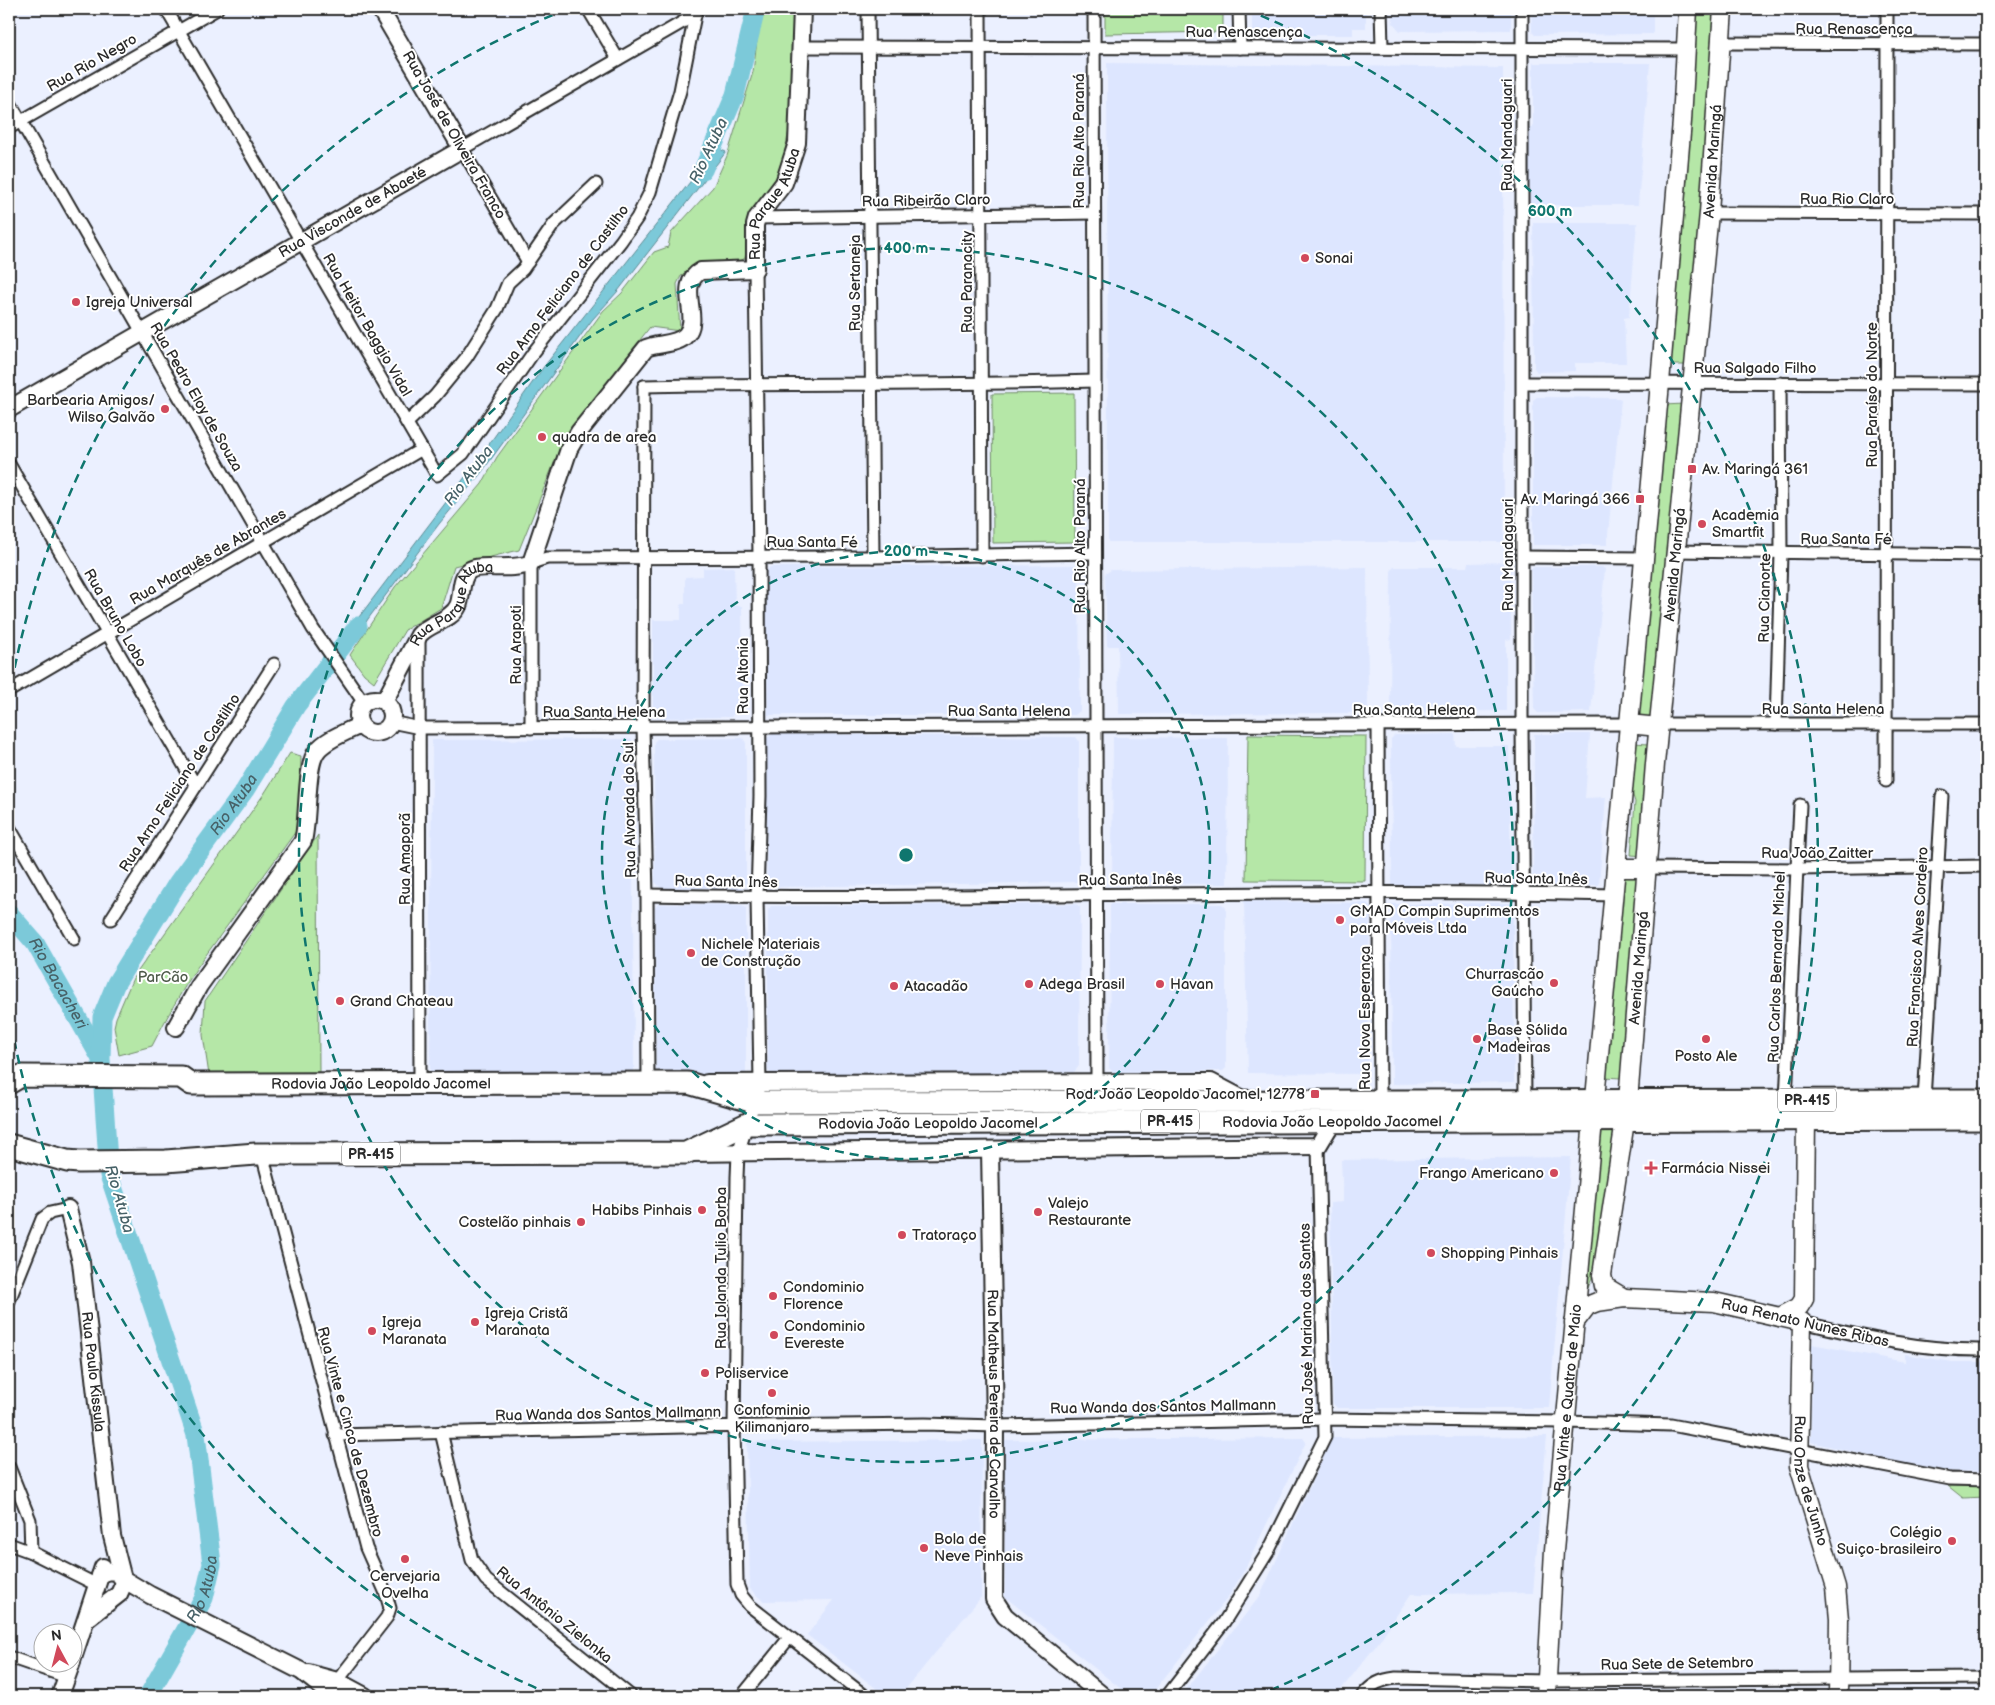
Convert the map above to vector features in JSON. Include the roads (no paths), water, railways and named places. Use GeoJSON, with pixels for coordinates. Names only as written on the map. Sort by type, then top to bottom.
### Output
{"type":"FeatureCollection","features":[{"type":"Feature","properties":{"kind":"highway","name":"Rodovia João Leopoldo Jacomel"},"geometry":{"type":"LineString","coordinates":[[9,1083],[21,1076],[181,1076],[191,1084],[688,1083],[757,1093],[1250,1102],[1525,1101],[1595,1110]]}},
{"type":"Feature","properties":{"kind":"highway","name":"Rodovia João Leopoldo Jacomel"},"geometry":{"type":"LineString","coordinates":[[1626,1110],[1786,1100],[1986,1100]]}},
{"type":"Feature","properties":{"kind":"highway","name":"Rodovia João Leopoldo Jacomel"},"geometry":{"type":"LineString","coordinates":[[9,1145],[67,1161],[79,1162],[262,1154],[686,1154],[747,1124],[1333,1121],[1595,1110],[1806,1119],[1986,1119]]}},
{"type":"Feature","properties":{"kind":"main road","name":"Avenida Maringá"},"geometry":{"type":"LineString","coordinates":[[1595,1110],[1628,724],[1660,383],[1688,9]]}},
{"type":"Feature","properties":{"kind":"main road","name":"Avenida Maringá"},"geometry":{"type":"LineString","coordinates":[[1626,1110],[1675,551],[1694,382],[1721,43],[1722,9]]}},
{"type":"Feature","properties":{"kind":"main road"},"geometry":{"type":"LineString","coordinates":[[1628,724],[1659,725]]}},
{"type":"Feature","properties":{"kind":"main road"},"geometry":{"type":"LineString","coordinates":[[1617,868],[1648,868]]}},
{"type":"Feature","properties":{"kind":"main road","name":"Rua Vinte e Quatro de Maio"},"geometry":{"type":"LineString","coordinates":[[1547,1688],[1554,1550],[1595,1110]]}},
{"type":"Feature","properties":{"kind":"main road"},"geometry":{"type":"LineString","coordinates":[[1624,1298],[1604,1286],[1602,1275],[1626,1110]]}},
{"type":"Feature","properties":{"kind":"main road"},"geometry":{"type":"LineString","coordinates":[[1780,1317],[1791,1313],[1804,1299],[1806,1119]]}},
{"type":"Feature","properties":{"kind":"main road","name":"Rua Renato Nunes Ribas"},"geometry":{"type":"LineString","coordinates":[[1574,1324],[1587,1306],[1597,1302],[1624,1298],[1714,1302],[1802,1322]]}},
{"type":"Feature","properties":{"kind":"main road","name":"Rua Onze de Junho"},"geometry":{"type":"LineString","coordinates":[[1802,1322],[1799,1466],[1836,1587],[1839,1619],[1840,1678],[1838,1696]]}},
{"type":"Feature","properties":{"kind":"street","name":"Rua Heitor Baggio Vidal"},"geometry":{"type":"LineString","coordinates":[[166,9],[437,475]]}},
{"type":"Feature","properties":{"kind":"street","name":"Rua Rio Negro"},"geometry":{"type":"LineString","coordinates":[[9,128],[217,9]]}},
{"type":"Feature","properties":{"kind":"street","name":"Rua José de Oliveira Franco"},"geometry":{"type":"LineString","coordinates":[[380,9],[528,262]]}},
{"type":"Feature","properties":{"kind":"street"},"geometry":{"type":"LineString","coordinates":[[588,9],[618,60]]}},
{"type":"Feature","properties":{"kind":"street","name":"Rua Parque Atuba"},"geometry":{"type":"LineString","coordinates":[[384,702],[418,635],[425,628],[452,614],[458,606],[464,576],[470,570],[478,568],[512,569],[531,563],[569,449],[579,432],[646,348],[655,344],[678,340],[686,335],[690,325],[690,283],[693,275],[701,271],[755,269],[755,225],[758,218],[784,183],[797,143],[802,9]]}},
{"type":"Feature","properties":{"kind":"street","name":"Rua Sertaneja"},"geometry":{"type":"LineString","coordinates":[[868,9],[873,557]]}},
{"type":"Feature","properties":{"kind":"street","name":"Rua Paranacity"},"geometry":{"type":"LineString","coordinates":[[980,9],[983,384],[982,556]]}},
{"type":"Feature","properties":{"kind":"street","name":"Rua Rio Alto Paraná"},"geometry":{"type":"LineString","coordinates":[[1094,9],[1097,1083]]}},
{"type":"Feature","properties":{"kind":"street"},"geometry":{"type":"LineString","coordinates":[[1239,9],[1240,48]]}},
{"type":"Feature","properties":{"kind":"street"},"geometry":{"type":"LineString","coordinates":[[1381,9],[1382,47]]}},
{"type":"Feature","properties":{"kind":"street","name":"Rua Mandaguari"},"geometry":{"type":"LineString","coordinates":[[1522,9],[1524,383],[1522,725],[1525,1101]]}},
{"type":"Feature","properties":{"kind":"street","name":"Rua Paraíso do Norte"},"geometry":{"type":"LineString","coordinates":[[1886,781],[1888,724],[1886,382],[1887,9]]}},
{"type":"Feature","properties":{"kind":"street","name":"Rua Visconde de Abaeté"},"geometry":{"type":"LineString","coordinates":[[9,409],[695,15]]}},
{"type":"Feature","properties":{"kind":"street","name":"Rua Arno Feliciano de Castilho"},"geometry":{"type":"LineString","coordinates":[[437,475],[463,454],[533,353],[637,218],[650,192],[680,91],[695,15]]}},
{"type":"Feature","properties":{"kind":"street","name":"Rua Renascença"},"geometry":{"type":"LineString","coordinates":[[1721,43],[1986,44]]}},
{"type":"Feature","properties":{"kind":"street","name":"Rua Renascença"},"geometry":{"type":"LineString","coordinates":[[801,47],[1686,49]]}},
{"type":"Feature","properties":{"kind":"street","name":"Rua Pedro Eloy de Souza"},"geometry":{"type":"LineString","coordinates":[[9,101],[313,629],[364,703]]}},
{"type":"Feature","properties":{"kind":"street"},"geometry":{"type":"LineString","coordinates":[[407,424],[435,396],[457,369],[497,309],[505,286],[528,262],[554,224],[596,184]]}},
{"type":"Feature","properties":{"kind":"street","name":"Rua Ribeirão Claro"},"geometry":{"type":"LineString","coordinates":[[758,218],[1094,213]]}},
{"type":"Feature","properties":{"kind":"street","name":"Rua Rio Claro"},"geometry":{"type":"LineString","coordinates":[[1708,213],[1986,214]]}},
{"type":"Feature","properties":{"kind":"street","name":"Rua Altonia"},"geometry":{"type":"LineString","coordinates":[[755,269],[758,383],[758,727],[760,796],[757,898],[757,1093]]}},
{"type":"Feature","properties":{"kind":"street"},"geometry":{"type":"LineString","coordinates":[[629,367],[644,386],[758,383],[870,385],[983,384],[1094,381]]}},
{"type":"Feature","properties":{"kind":"street","name":"Rua Salgado Filho"},"geometry":{"type":"LineString","coordinates":[[1524,383],[1886,382],[1986,384]]}},
{"type":"Feature","properties":{"kind":"street","name":"Rua Cianorte"},"geometry":{"type":"LineString","coordinates":[[1776,724],[1781,554],[1780,383]]}},
{"type":"Feature","properties":{"kind":"street","name":"Rua Alvorada do Sul"},"geometry":{"type":"LineString","coordinates":[[644,386],[643,727],[647,895],[648,1083]]}},
{"type":"Feature","properties":{"kind":"street","name":"Rua Marquês de Abrantes"},"geometry":{"type":"LineString","coordinates":[[9,691],[422,449]]}},
{"type":"Feature","properties":{"kind":"street","name":"Rua Bruno Lobo"},"geometry":{"type":"LineString","coordinates":[[9,464],[196,786]]}},
{"type":"Feature","properties":{"kind":"street","name":"Rua Santa Fé"},"geometry":{"type":"LineString","coordinates":[[1675,551],[1781,554],[1986,554]]}},
{"type":"Feature","properties":{"kind":"street","name":"Rua Santa Fé"},"geometry":{"type":"LineString","coordinates":[[531,563],[559,556],[873,557],[1095,553]]}},
{"type":"Feature","properties":{"kind":"street"},"geometry":{"type":"LineString","coordinates":[[1523,557],[1644,558]]}},
{"type":"Feature","properties":{"kind":"street","name":"Rua Arapoti"},"geometry":{"type":"LineString","coordinates":[[531,563],[531,728]]}},
{"type":"Feature","properties":{"kind":"street","name":"Rua Amaporã"},"geometry":{"type":"LineString","coordinates":[[418,635],[420,728],[420,1084]]}},
{"type":"Feature","properties":{"kind":"street","name":"Rua Arno Feliciano de Castilho"},"geometry":{"type":"LineString","coordinates":[[111,918],[274,664]]}},
{"type":"Feature","properties":{"kind":"street"},"geometry":{"type":"LineString","coordinates":[[374,699],[384,702],[391,711],[391,722],[388,727],[379,733],[368,732],[360,725],[359,711],[364,703],[374,699]]}},
{"type":"Feature","properties":{"kind":"street","name":"Rua Santa Helena"},"geometry":{"type":"LineString","coordinates":[[391,722],[420,728],[1628,724]]}},
{"type":"Feature","properties":{"kind":"street","name":"Rua Santa Helena"},"geometry":{"type":"LineString","coordinates":[[1659,725],[1986,724]]}},
{"type":"Feature","properties":{"kind":"street"},"geometry":{"type":"LineString","coordinates":[[176,1027],[199,986],[303,841],[308,825],[311,764],[317,750],[360,725]]}},
{"type":"Feature","properties":{"kind":"street","name":"Rua Nova Esperança"},"geometry":{"type":"LineString","coordinates":[[1378,725],[1380,1102]]}},
{"type":"Feature","properties":{"kind":"street","name":"Rua Francisco Alves Cordeiro"},"geometry":{"type":"LineString","coordinates":[[1924,1100],[1942,796]]}},
{"type":"Feature","properties":{"kind":"street","name":"Rua Carlos Bernardo Michel"},"geometry":{"type":"LineString","coordinates":[[1786,1100],[1800,805]]}},
{"type":"Feature","properties":{"kind":"street"},"geometry":{"type":"LineString","coordinates":[[9,827],[74,939]]}},
{"type":"Feature","properties":{"kind":"street","name":"Rua João Zaitter"},"geometry":{"type":"LineString","coordinates":[[1648,868],[1797,869],[1986,866]]}},
{"type":"Feature","properties":{"kind":"street","name":"Rua Santa Inês"},"geometry":{"type":"LineString","coordinates":[[647,895],[757,898],[1380,893],[1614,895]]}},
{"type":"Feature","properties":{"kind":"street","name":"Rodovia João Leopoldo Jacomel"},"geometry":{"type":"LineString","coordinates":[[757,1093],[1097,1083],[1212,1082],[1250,1102]]}},
{"type":"Feature","properties":{"kind":"street","name":"Rua Iolanda Tulio Borba"},"geometry":{"type":"LineString","coordinates":[[757,1093],[738,1153],[734,1426],[737,1584],[741,1595],[750,1606],[865,1696]]}},
{"type":"Feature","properties":{"kind":"street"},"geometry":{"type":"LineString","coordinates":[[1318,1146],[1333,1121]]}},
{"type":"Feature","properties":{"kind":"street","name":"Rodovia João Leopoldo Jacomel"},"geometry":{"type":"LineString","coordinates":[[686,1154],[1318,1146]]}},
{"type":"Feature","properties":{"kind":"street","name":"Rua José Mariano dos Santos"},"geometry":{"type":"LineString","coordinates":[[1167,1696],[1224,1622],[1269,1550],[1325,1436],[1323,1419],[1318,1146]]}},
{"type":"Feature","properties":{"kind":"street","name":"Rua Matheus Pereira de Carvalho"},"geometry":{"type":"LineString","coordinates":[[990,1150],[995,1426],[994,1599],[1004,1616],[1103,1696]]}},
{"type":"Feature","properties":{"kind":"street","name":"Rua Vinte e Cinco de Dezembro"},"geometry":{"type":"LineString","coordinates":[[262,1154],[366,1548],[385,1591],[390,1608],[387,1616],[331,1692]]}},
{"type":"Feature","properties":{"kind":"street"},"geometry":{"type":"LineString","coordinates":[[9,1301],[42,1219],[50,1212],[68,1208]]}},
{"type":"Feature","properties":{"kind":"street","name":"Rua Paulo Kissula"},"geometry":{"type":"LineString","coordinates":[[68,1208],[82,1262],[112,1536],[123,1579]]}},
{"type":"Feature","properties":{"kind":"street","name":"Rua Renato Nunes Ribas"},"geometry":{"type":"LineString","coordinates":[[1802,1322],[1885,1342],[1955,1351],[1986,1350]]}},
{"type":"Feature","properties":{"kind":"street","name":"Rua Wanda dos Santos Mallmann"},"geometry":{"type":"LineString","coordinates":[[335,1435],[734,1426],[925,1424],[995,1426],[1323,1419],[1566,1422],[1671,1425],[1950,1479],[1986,1480]]}},
{"type":"Feature","properties":{"kind":"street","name":"Rua Antônio Zielonka"},"geometry":{"type":"LineString","coordinates":[[441,1432],[472,1560],[486,1580],[630,1696]]}},
{"type":"Feature","properties":{"kind":"street"},"geometry":{"type":"LineString","coordinates":[[9,1467],[30,1520],[31,1552]]}},
{"type":"Feature","properties":{"kind":"street","name":"Rua Paulo Kissula"},"geometry":{"type":"LineString","coordinates":[[82,1633],[112,1536]]}},
{"type":"Feature","properties":{"kind":"street"},"geometry":{"type":"LineString","coordinates":[[9,1544],[98,1580],[103,1595],[155,1597]]}},
{"type":"Feature","properties":{"kind":"street"},"geometry":{"type":"LineString","coordinates":[[98,1580],[112,1570],[123,1579],[155,1597],[301,1671],[331,1692],[365,1696]]}},
{"type":"Feature","properties":{"kind":"street"},"geometry":{"type":"LineString","coordinates":[[87,1619],[124,1587],[123,1579]]}},
{"type":"Feature","properties":{"kind":"street"},"geometry":{"type":"LineString","coordinates":[[742,1696],[789,1638]]}},
{"type":"Feature","properties":{"kind":"street"},"geometry":{"type":"LineString","coordinates":[[9,1657],[32,1661]]}},
{"type":"Feature","properties":{"kind":"street","name":"Rua Paulo Kissula"},"geometry":{"type":"LineString","coordinates":[[60,1696],[68,1672]]}},
{"type":"Feature","properties":{"kind":"street","name":"Rua Sete de Setembro"},"geometry":{"type":"LineString","coordinates":[[1366,1692],[1381,1680],[1396,1678],[1547,1688],[1840,1678],[1986,1678]]}},
{"type":"Feature","properties":{"kind":"water"},"geometry":{"type":"Polygon","coordinates":[[[709,145],[726,152],[618,291],[592,320],[481,473],[439,524],[368,619],[346,654],[340,642],[475,464],[542,369],[694,177],[709,145]]]}},
{"type":"Feature","properties":{"kind":"waterway","name":"Rio Atuba"},"geometry":{"type":"LineString","coordinates":[[703,170],[735,95],[756,9]]}},
{"type":"Feature","properties":{"kind":"waterway","name":"Rio Atuba"},"geometry":{"type":"LineString","coordinates":[[148,1696],[204,1598],[212,1564],[196,1435],[109,1175],[101,1059],[102,1017],[116,983],[178,882],[245,790],[296,706],[358,626]]}},
{"type":"Feature","properties":{"kind":"waterway","name":"Rio Bacacheri"},"geometry":{"type":"LineString","coordinates":[[9,913],[35,943],[100,1057]]}},
{"type":"Feature","properties":{"kind":"place","name":"Sonai"},"geometry":{"type":"Point","coordinates":[1305,258]}},
{"type":"Feature","properties":{"kind":"place","name":"Igreja Universal"},"geometry":{"type":"Point","coordinates":[76,302]}},
{"type":"Feature","properties":{"kind":"place","name":"Barbearia Amigos/ Wilso Galvão"},"geometry":{"type":"Point","coordinates":[165,409]}},
{"type":"Feature","properties":{"kind":"place","name":"quadra de area"},"geometry":{"type":"Point","coordinates":[542,437]}},
{"type":"Feature","properties":{"kind":"place","name":"Av. Maringá 361"},"geometry":{"type":"Point","coordinates":[1692,469]}},
{"type":"Feature","properties":{"kind":"place","name":"Av. Maringá 366"},"geometry":{"type":"Point","coordinates":[1640,499]}},
{"type":"Feature","properties":{"kind":"place","name":"Academia Smartfit"},"geometry":{"type":"Point","coordinates":[1702,524]}},
{"type":"Feature","properties":{"kind":"place","name":"GMAD Compin Suprimentos para Móveis Ltda"},"geometry":{"type":"Point","coordinates":[1340,920]}},
{"type":"Feature","properties":{"kind":"place","name":"Nichele Materiais de Construção"},"geometry":{"type":"Point","coordinates":[691,953]}},
{"type":"Feature","properties":{"kind":"place","name":"Churrascão Gaúcho"},"geometry":{"type":"Point","coordinates":[1554,983]}},
{"type":"Feature","properties":{"kind":"place","name":"Adega Brasil"},"geometry":{"type":"Point","coordinates":[1029,984]}},
{"type":"Feature","properties":{"kind":"place","name":"Havan"},"geometry":{"type":"Point","coordinates":[1160,984]}},
{"type":"Feature","properties":{"kind":"place","name":"Atacadão"},"geometry":{"type":"Point","coordinates":[894,986]}},
{"type":"Feature","properties":{"kind":"place","name":"Grand Chateau"},"geometry":{"type":"Point","coordinates":[340,1001]}},
{"type":"Feature","properties":{"kind":"place","name":"Base Sólida Madeiras"},"geometry":{"type":"Point","coordinates":[1477,1039]}},
{"type":"Feature","properties":{"kind":"place","name":"Posto Ale"},"geometry":{"type":"Point","coordinates":[1706,1039]}},
{"type":"Feature","properties":{"kind":"place","name":"Rod. João Leopoldo Jacomel, 12778"},"geometry":{"type":"Point","coordinates":[1315,1094]}},
{"type":"Feature","properties":{"kind":"place","name":"Farmácia Nissei"},"geometry":{"type":"Point","coordinates":[1651,1168]}},
{"type":"Feature","properties":{"kind":"place","name":"Frango Americano"},"geometry":{"type":"Point","coordinates":[1554,1173]}},
{"type":"Feature","properties":{"kind":"place","name":"Habibs Pinhais"},"geometry":{"type":"Point","coordinates":[702,1210]}},
{"type":"Feature","properties":{"kind":"place","name":"Valejo Restaurante"},"geometry":{"type":"Point","coordinates":[1038,1212]}},
{"type":"Feature","properties":{"kind":"place","name":"Costelão pinhais"},"geometry":{"type":"Point","coordinates":[581,1222]}},
{"type":"Feature","properties":{"kind":"place","name":"Tratoraço"},"geometry":{"type":"Point","coordinates":[902,1235]}},
{"type":"Feature","properties":{"kind":"place","name":"Shopping Pinhais"},"geometry":{"type":"Point","coordinates":[1431,1253]}},
{"type":"Feature","properties":{"kind":"place","name":"Condominio Florence"},"geometry":{"type":"Point","coordinates":[773,1296]}},
{"type":"Feature","properties":{"kind":"place","name":"Igreja Cristã Maranata"},"geometry":{"type":"Point","coordinates":[475,1322]}},
{"type":"Feature","properties":{"kind":"place","name":"Igreja Maranata"},"geometry":{"type":"Point","coordinates":[372,1331]}},
{"type":"Feature","properties":{"kind":"place","name":"Condominio Evereste"},"geometry":{"type":"Point","coordinates":[774,1335]}},
{"type":"Feature","properties":{"kind":"place","name":"Poliservice"},"geometry":{"type":"Point","coordinates":[705,1373]}},
{"type":"Feature","properties":{"kind":"place","name":"Confominio Kilimanjaro"},"geometry":{"type":"Point","coordinates":[772,1393]}},
{"type":"Feature","properties":{"kind":"place","name":"Colégio Suiço-brasileiro"},"geometry":{"type":"Point","coordinates":[1952,1541]}},
{"type":"Feature","properties":{"kind":"place","name":"Bola de Neve Pinhais"},"geometry":{"type":"Point","coordinates":[924,1548]}},
{"type":"Feature","properties":{"kind":"place","name":"Cervejaria Ovelha"},"geometry":{"type":"Point","coordinates":[405,1559]}},
{"type":"Feature","properties":{"kind":"park label","name":"ParCão"},"geometry":{"type":"Point","coordinates":[163,977]}}]}
